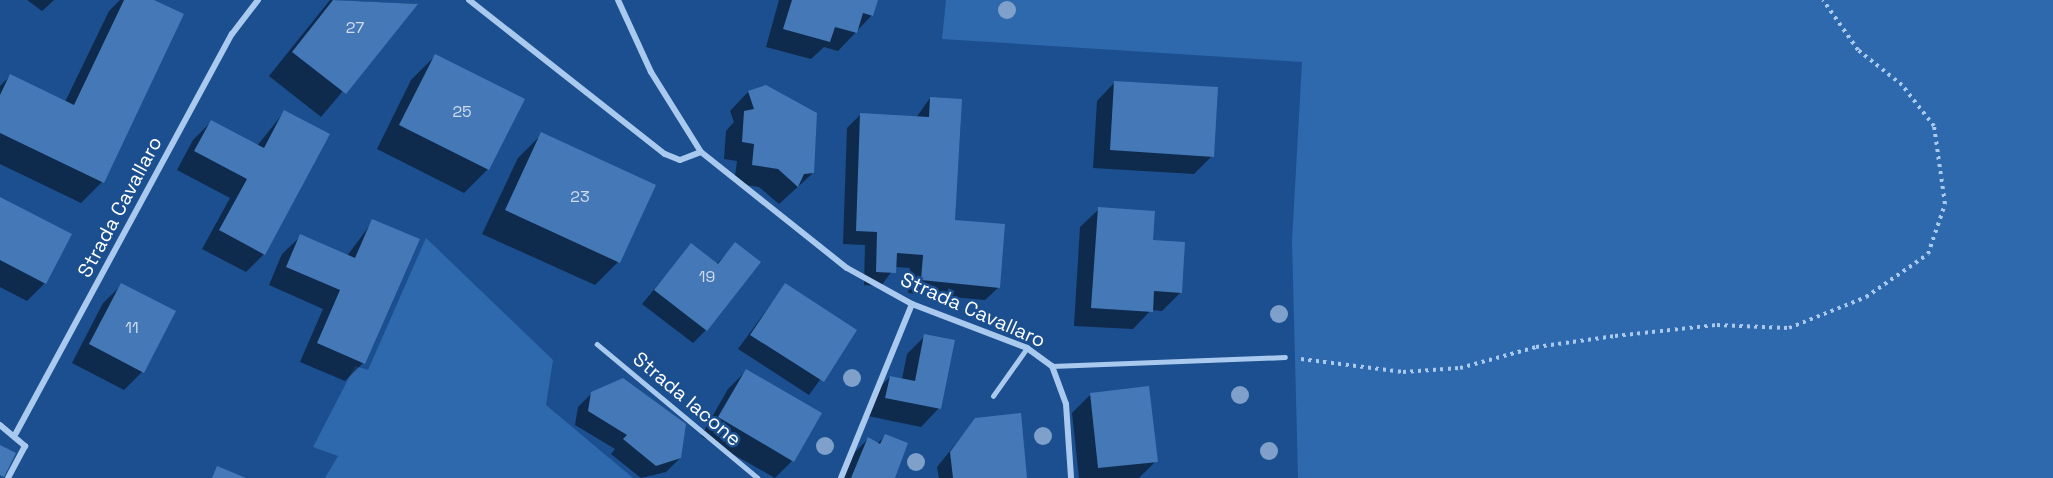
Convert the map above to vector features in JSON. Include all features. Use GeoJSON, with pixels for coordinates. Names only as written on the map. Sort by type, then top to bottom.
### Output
{"type":"FeatureCollection","features":[{"type":"Feature","properties":{"kind":"street","name":"Strada Cavallaro"},"geometry":{"type":"LineString","coordinates":[[16,433],[232,34],[258,0]]}},
{"type":"Feature","properties":{"kind":"street"},"geometry":{"type":"LineString","coordinates":[[469,0],[664,154],[680,160],[701,152]]}},
{"type":"Feature","properties":{"kind":"street","name":"Strada Cavallaro"},"geometry":{"type":"LineString","coordinates":[[618,0],[651,72],[701,152],[847,268],[912,304],[1028,348],[1052,366],[1066,404],[1071,478]]}},
{"type":"Feature","properties":{"kind":"street"},"geometry":{"type":"LineString","coordinates":[[841,478],[912,304]]}},
{"type":"Feature","properties":{"kind":"street"},"geometry":{"type":"LineString","coordinates":[[0,425],[16,433],[25,446],[8,478]]}},
{"type":"Feature","properties":{"kind":"lane","name":"Strada Iacone"},"geometry":{"type":"LineString","coordinates":[[597,344],[758,478]]}},
{"type":"Feature","properties":{"kind":"lane"},"geometry":{"type":"LineString","coordinates":[[993,396],[1028,348]]}},
{"type":"Feature","properties":{"kind":"lane"},"geometry":{"type":"LineString","coordinates":[[1052,366],[1285,357]]}},
{"type":"Feature","properties":{"kind":"path"},"geometry":{"type":"LineString","coordinates":[[1285,357],[1402,372],[1460,368],[1536,347],[1615,336],[1717,325],[1789,328],[1866,297],[1928,254],[1945,204],[1934,126],[1902,85],[1858,50],[1823,0]]}},
{"type":"Feature","properties":{"kind":"shaded area"},"geometry":{"type":"Polygon","coordinates":[[[946,0],[2053,0],[2053,478],[1298,478],[1292,241],[1302,62],[942,39],[946,0]]]}},
{"type":"Feature","properties":{"kind":"shaded area"},"geometry":{"type":"Polygon","coordinates":[[[426,238],[553,360],[546,405],[633,478],[325,478],[338,456],[313,447],[355,366],[368,370],[426,238]]]}},
{"type":"Feature","properties":{"kind":"building"},"geometry":{"type":"Polygon","coordinates":[[[124,0],[154,0],[184,14],[104,183],[0,133],[0,95],[10,74],[74,105],[124,0]]]}},
{"type":"Feature","properties":{"kind":"building"},"geometry":{"type":"Polygon","coordinates":[[[333,0],[418,4],[346,94],[292,52],[333,0]]]}},
{"type":"Feature","properties":{"kind":"building"},"geometry":{"type":"Polygon","coordinates":[[[792,0],[878,0],[873,16],[863,13],[857,33],[835,27],[830,42],[783,29],[792,0]]]}},
{"type":"Feature","properties":{"kind":"building"},"geometry":{"type":"Polygon","coordinates":[[[435,54],[525,99],[489,170],[399,125],[435,54]]]}},
{"type":"Feature","properties":{"kind":"building"},"geometry":{"type":"Polygon","coordinates":[[[1114,81],[1218,87],[1214,157],[1110,150],[1114,81]]]}},
{"type":"Feature","properties":{"kind":"building"},"geometry":{"type":"Polygon","coordinates":[[[766,85],[817,113],[814,173],[804,174],[798,187],[778,169],[752,165],[754,144],[742,142],[744,111],[754,109],[748,91],[766,85]]]}},
{"type":"Feature","properties":{"kind":"building"},"geometry":{"type":"Polygon","coordinates":[[[930,97],[962,99],[955,220],[1005,224],[1000,288],[921,280],[923,255],[897,253],[896,273],[876,272],[877,232],[856,231],[860,113],[929,117],[930,97]]]}},
{"type":"Feature","properties":{"kind":"building"},"geometry":{"type":"Polygon","coordinates":[[[284,110],[330,134],[265,255],[219,230],[247,179],[194,151],[211,120],[264,148],[284,110]]]}},
{"type":"Feature","properties":{"kind":"building"},"geometry":{"type":"Polygon","coordinates":[[[541,132],[656,185],[620,263],[505,210],[541,132]]]}},
{"type":"Feature","properties":{"kind":"building"},"geometry":{"type":"Polygon","coordinates":[[[0,197],[72,234],[46,284],[0,260],[0,197]]]}},
{"type":"Feature","properties":{"kind":"building"},"geometry":{"type":"Polygon","coordinates":[[[1098,207],[1155,211],[1153,240],[1185,242],[1182,293],[1154,291],[1153,312],[1091,308],[1098,207]]]}},
{"type":"Feature","properties":{"kind":"building"},"geometry":{"type":"Polygon","coordinates":[[[372,219],[420,239],[365,364],[317,343],[340,290],[286,267],[300,234],[355,258],[372,219]]]}},
{"type":"Feature","properties":{"kind":"building"},"geometry":{"type":"Polygon","coordinates":[[[735,242],[761,262],[707,331],[654,290],[691,243],[718,264],[735,242]]]}},
{"type":"Feature","properties":{"kind":"building"},"geometry":{"type":"Polygon","coordinates":[[[121,283],[176,311],[144,373],[89,344],[121,283]]]}},
{"type":"Feature","properties":{"kind":"building"},"geometry":{"type":"Polygon","coordinates":[[[785,283],[857,330],[824,382],[750,335],[785,283]]]}},
{"type":"Feature","properties":{"kind":"building"},"geometry":{"type":"Polygon","coordinates":[[[924,334],[955,340],[941,409],[885,398],[890,376],[915,381],[924,334]]]}},
{"type":"Feature","properties":{"kind":"building"},"geometry":{"type":"Polygon","coordinates":[[[746,369],[822,413],[794,462],[718,417],[746,369]]]}},
{"type":"Feature","properties":{"kind":"building"},"geometry":{"type":"Polygon","coordinates":[[[623,378],[686,424],[681,458],[656,466],[623,439],[627,435],[588,411],[591,392],[623,378]]]}},
{"type":"Feature","properties":{"kind":"building"},"geometry":{"type":"Polygon","coordinates":[[[1149,386],[1158,462],[1098,468],[1090,393],[1149,386]]]}},
{"type":"Feature","properties":{"kind":"building"},"geometry":{"type":"Polygon","coordinates":[[[1021,413],[1027,478],[953,478],[950,452],[975,418],[1021,413]]]}},
{"type":"Feature","properties":{"kind":"building"},"geometry":{"type":"Polygon","coordinates":[[[885,434],[908,443],[895,478],[851,478],[868,437],[880,444],[885,434]]]}},
{"type":"Feature","properties":{"kind":"building"},"geometry":{"type":"Polygon","coordinates":[[[0,445],[16,453],[4,477],[0,475],[0,445]]]}},
{"type":"Feature","properties":{"kind":"building"},"geometry":{"type":"Polygon","coordinates":[[[217,466],[246,478],[212,478],[217,466]]]}}]}
